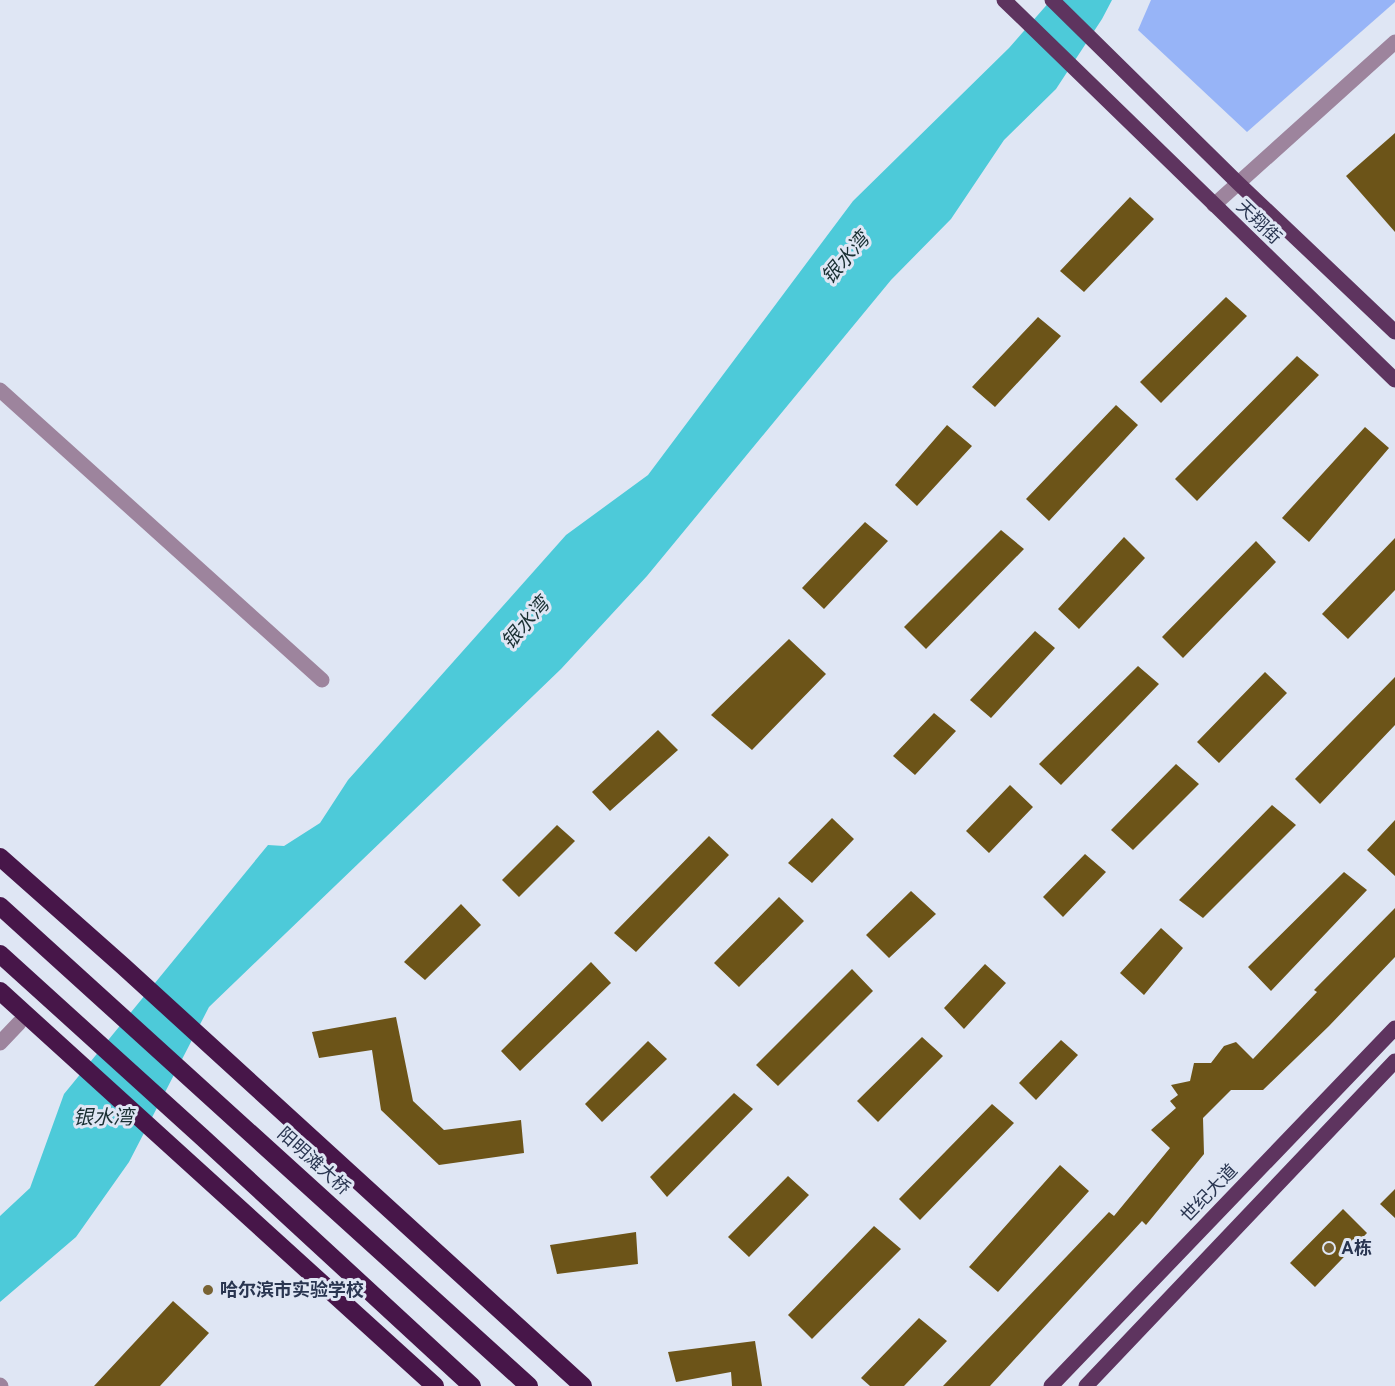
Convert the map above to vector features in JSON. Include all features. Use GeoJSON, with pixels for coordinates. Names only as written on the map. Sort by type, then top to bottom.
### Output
{"type":"FeatureCollection","features":[{"type":"Feature","properties":{"kind":"highway"},"geometry":{"type":"LineString","coordinates":[[0,856],[583,1386]]}},
{"type":"Feature","properties":{"kind":"highway","name":"阳明滩大桥"},"geometry":{"type":"LineString","coordinates":[[0,906],[529,1386]]}},
{"type":"Feature","properties":{"kind":"highway"},"geometry":{"type":"LineString","coordinates":[[0,954],[472,1386]]}},
{"type":"Feature","properties":{"kind":"highway"},"geometry":{"type":"LineString","coordinates":[[0,991],[67,1061]]}},
{"type":"Feature","properties":{"kind":"highway"},"geometry":{"type":"LineString","coordinates":[[0,1007],[67,1061],[435,1386]]}},
{"type":"Feature","properties":{"kind":"highway"},"geometry":{"type":"LineString","coordinates":[[175,1158],[420,1386]]}},
{"type":"Feature","properties":{"kind":"main road","name":"天翔街"},"geometry":{"type":"LineString","coordinates":[[1004,0],[1395,380]]}},
{"type":"Feature","properties":{"kind":"main road","name":"天翔街"},"geometry":{"type":"LineString","coordinates":[[1052,0],[1238,183],[1395,332]]}},
{"type":"Feature","properties":{"kind":"main road","name":"世纪大道"},"geometry":{"type":"LineString","coordinates":[[1050,1386],[1395,1028]]}},
{"type":"Feature","properties":{"kind":"main road"},"geometry":{"type":"LineString","coordinates":[[1086,1386],[1395,1061]]}},
{"type":"Feature","properties":{"kind":"street"},"geometry":{"type":"LineString","coordinates":[[1214,205],[1395,42]]}},
{"type":"Feature","properties":{"kind":"street"},"geometry":{"type":"LineString","coordinates":[[0,390],[322,680]]}},
{"type":"Feature","properties":{"kind":"street"},"geometry":{"type":"LineString","coordinates":[[0,1043],[19,1023]]}},
{"type":"Feature","properties":{"kind":"shaded area"},"geometry":{"type":"Polygon","coordinates":[[[1151,0],[1395,0],[1395,2],[1247,132],[1138,30],[1151,0]]]}},
{"type":"Feature","properties":{"kind":"water","name":"银水湾"},"geometry":{"type":"Polygon","coordinates":[[[1051,0],[1112,0],[1056,89],[1004,140],[951,219],[891,280],[647,576],[561,669],[209,1007],[129,1162],[76,1237],[0,1302],[0,1216],[30,1188],[64,1094],[268,845],[284,846],[320,823],[348,780],[566,535],[648,475],[853,201],[1009,48],[1051,0]]]}},
{"type":"Feature","properties":{"kind":"building"},"geometry":{"type":"Polygon","coordinates":[[[1395,133],[1395,232],[1346,176],[1395,133]]]}},
{"type":"Feature","properties":{"kind":"building"},"geometry":{"type":"Polygon","coordinates":[[[1130,197],[1154,219],[1084,292],[1060,271],[1130,197]]]}},
{"type":"Feature","properties":{"kind":"building"},"geometry":{"type":"Polygon","coordinates":[[[1226,297],[1247,316],[1161,403],[1140,382],[1226,297]]]}},
{"type":"Feature","properties":{"kind":"building"},"geometry":{"type":"Polygon","coordinates":[[[1038,317],[1061,336],[995,407],[972,387],[1038,317]]]}},
{"type":"Feature","properties":{"kind":"building"},"geometry":{"type":"Polygon","coordinates":[[[1297,356],[1319,375],[1197,501],[1175,479],[1297,356]]]}},
{"type":"Feature","properties":{"kind":"building"},"geometry":{"type":"Polygon","coordinates":[[[1116,405],[1138,425],[1049,521],[1026,499],[1116,405]]]}},
{"type":"Feature","properties":{"kind":"building"},"geometry":{"type":"Polygon","coordinates":[[[947,425],[972,446],[917,506],[895,485],[947,425]]]}},
{"type":"Feature","properties":{"kind":"building"},"geometry":{"type":"Polygon","coordinates":[[[1365,427],[1389,448],[1309,542],[1282,518],[1365,427]]]}},
{"type":"Feature","properties":{"kind":"building"},"geometry":{"type":"Polygon","coordinates":[[[865,522],[888,541],[824,609],[802,588],[865,522]]]}},
{"type":"Feature","properties":{"kind":"building"},"geometry":{"type":"Polygon","coordinates":[[[1001,530],[1024,549],[926,649],[904,627],[1001,530]]]}},
{"type":"Feature","properties":{"kind":"building"},"geometry":{"type":"Polygon","coordinates":[[[1124,537],[1145,558],[1079,629],[1058,609],[1124,537]]]}},
{"type":"Feature","properties":{"kind":"building"},"geometry":{"type":"Polygon","coordinates":[[[1395,538],[1395,590],[1348,639],[1322,614],[1395,538]]]}},
{"type":"Feature","properties":{"kind":"building"},"geometry":{"type":"Polygon","coordinates":[[[1256,541],[1276,562],[1183,658],[1162,637],[1256,541]]]}},
{"type":"Feature","properties":{"kind":"building"},"geometry":{"type":"Polygon","coordinates":[[[1035,631],[1055,648],[991,718],[970,700],[1035,631]]]}},
{"type":"Feature","properties":{"kind":"building"},"geometry":{"type":"Polygon","coordinates":[[[789,639],[826,674],[752,750],[711,715],[789,639]]]}},
{"type":"Feature","properties":{"kind":"building"},"geometry":{"type":"Polygon","coordinates":[[[1138,666],[1159,684],[1061,785],[1039,764],[1138,666]]]}},
{"type":"Feature","properties":{"kind":"building"},"geometry":{"type":"Polygon","coordinates":[[[1265,672],[1287,693],[1219,763],[1197,742],[1265,672]]]}},
{"type":"Feature","properties":{"kind":"building"},"geometry":{"type":"Polygon","coordinates":[[[1395,677],[1395,725],[1320,804],[1295,779],[1395,677]]]}},
{"type":"Feature","properties":{"kind":"building"},"geometry":{"type":"Polygon","coordinates":[[[934,713],[956,731],[915,775],[893,756],[934,713]]]}},
{"type":"Feature","properties":{"kind":"building"},"geometry":{"type":"Polygon","coordinates":[[[658,730],[678,750],[610,811],[592,792],[658,730]]]}},
{"type":"Feature","properties":{"kind":"building"},"geometry":{"type":"Polygon","coordinates":[[[1176,764],[1199,784],[1133,850],[1111,830],[1176,764]]]}},
{"type":"Feature","properties":{"kind":"building"},"geometry":{"type":"Polygon","coordinates":[[[1010,785],[1033,807],[989,853],[966,831],[1010,785]]]}},
{"type":"Feature","properties":{"kind":"building"},"geometry":{"type":"Polygon","coordinates":[[[1272,805],[1296,825],[1203,918],[1179,900],[1272,805]]]}},
{"type":"Feature","properties":{"kind":"building"},"geometry":{"type":"Polygon","coordinates":[[[832,818],[854,839],[812,883],[788,863],[832,818]]]}},
{"type":"Feature","properties":{"kind":"building"},"geometry":{"type":"Polygon","coordinates":[[[1395,820],[1395,876],[1367,850],[1395,820]]]}},
{"type":"Feature","properties":{"kind":"building"},"geometry":{"type":"Polygon","coordinates":[[[557,825],[575,841],[519,897],[502,880],[557,825]]]}},
{"type":"Feature","properties":{"kind":"building"},"geometry":{"type":"Polygon","coordinates":[[[709,836],[729,855],[636,952],[614,933],[709,836]]]}},
{"type":"Feature","properties":{"kind":"building"},"geometry":{"type":"Polygon","coordinates":[[[1085,854],[1106,872],[1063,917],[1043,897],[1085,854]]]}},
{"type":"Feature","properties":{"kind":"building"},"geometry":{"type":"Polygon","coordinates":[[[1344,872],[1367,890],[1271,991],[1248,967],[1344,872]]]}},
{"type":"Feature","properties":{"kind":"building"},"geometry":{"type":"Polygon","coordinates":[[[911,891],[936,914],[889,958],[866,935],[911,891]]]}},
{"type":"Feature","properties":{"kind":"building"},"geometry":{"type":"Polygon","coordinates":[[[779,897],[804,921],[739,987],[714,963],[779,897]]]}},
{"type":"Feature","properties":{"kind":"building"},"geometry":{"type":"Polygon","coordinates":[[[461,904],[481,925],[425,980],[404,962],[461,904]]]}},
{"type":"Feature","properties":{"kind":"building"},"geometry":{"type":"Polygon","coordinates":[[[1395,908],[1395,957],[1263,1090],[1231,1090],[1203,1118],[1204,1154],[1146,1225],[1142,1221],[990,1386],[943,1386],[1109,1212],[1114,1216],[1170,1148],[1151,1130],[1176,1108],[1170,1101],[1178,1095],[1171,1085],[1190,1081],[1194,1063],[1211,1063],[1224,1046],[1236,1042],[1253,1059],[1317,992],[1314,990],[1395,908]]]}},
{"type":"Feature","properties":{"kind":"building"},"geometry":{"type":"Polygon","coordinates":[[[1161,928],[1183,948],[1144,995],[1120,973],[1161,928]]]}},
{"type":"Feature","properties":{"kind":"building"},"geometry":{"type":"Polygon","coordinates":[[[591,962],[611,983],[520,1071],[501,1051],[591,962]]]}},
{"type":"Feature","properties":{"kind":"building"},"geometry":{"type":"Polygon","coordinates":[[[985,964],[1006,983],[964,1029],[944,1008],[985,964]]]}},
{"type":"Feature","properties":{"kind":"building"},"geometry":{"type":"Polygon","coordinates":[[[852,969],[873,991],[778,1086],[756,1065],[852,969]]]}},
{"type":"Feature","properties":{"kind":"building"},"geometry":{"type":"Polygon","coordinates":[[[396,1017],[413,1101],[444,1130],[521,1120],[524,1153],[439,1165],[381,1110],[372,1050],[319,1058],[312,1032],[396,1017]]]}},
{"type":"Feature","properties":{"kind":"building"},"geometry":{"type":"Polygon","coordinates":[[[922,1037],[943,1056],[878,1122],[857,1101],[922,1037]]]}},
{"type":"Feature","properties":{"kind":"building"},"geometry":{"type":"Polygon","coordinates":[[[1061,1040],[1078,1055],[1036,1100],[1019,1083],[1061,1040]]]}},
{"type":"Feature","properties":{"kind":"building"},"geometry":{"type":"Polygon","coordinates":[[[648,1041],[667,1059],[602,1122],[585,1104],[648,1041]]]}},
{"type":"Feature","properties":{"kind":"building"},"geometry":{"type":"Polygon","coordinates":[[[734,1093],[753,1109],[667,1197],[650,1177],[734,1093]]]}},
{"type":"Feature","properties":{"kind":"building"},"geometry":{"type":"Polygon","coordinates":[[[992,1104],[1014,1123],[920,1220],[899,1199],[992,1104]]]}},
{"type":"Feature","properties":{"kind":"building"},"geometry":{"type":"Polygon","coordinates":[[[1060,1165],[1089,1191],[998,1292],[969,1267],[1060,1165]]]}},
{"type":"Feature","properties":{"kind":"building"},"geometry":{"type":"Polygon","coordinates":[[[788,1176],[809,1195],[749,1257],[728,1237],[788,1176]]]}},
{"type":"Feature","properties":{"kind":"building"},"geometry":{"type":"Polygon","coordinates":[[[1395,1189],[1395,1218],[1380,1204],[1395,1189]]]}},
{"type":"Feature","properties":{"kind":"building","name":"A栋"},"geometry":{"type":"Polygon","coordinates":[[[1343,1209],[1367,1233],[1315,1287],[1290,1263],[1343,1209]]]}},
{"type":"Feature","properties":{"kind":"building"},"geometry":{"type":"Polygon","coordinates":[[[874,1226],[901,1249],[812,1339],[788,1315],[874,1226]]]}},
{"type":"Feature","properties":{"kind":"building"},"geometry":{"type":"Polygon","coordinates":[[[636,1232],[638,1264],[557,1274],[550,1245],[636,1232]]]}},
{"type":"Feature","properties":{"kind":"building"},"geometry":{"type":"Polygon","coordinates":[[[173,1301],[209,1333],[160,1386],[94,1386],[173,1301]]]}},
{"type":"Feature","properties":{"kind":"building"},"geometry":{"type":"Polygon","coordinates":[[[919,1318],[947,1341],[904,1386],[870,1386],[861,1378],[919,1318]]]}},
{"type":"Feature","properties":{"kind":"building"},"geometry":{"type":"Polygon","coordinates":[[[755,1341],[762,1386],[732,1386],[731,1372],[676,1382],[668,1352],[755,1341]]]}},
{"type":"Feature","properties":{"kind":"place","name":"A栋"},"geometry":{"type":"Point","coordinates":[1329,1248]}},
{"type":"Feature","properties":{"kind":"place","name":"哈尔滨市实验学校"},"geometry":{"type":"Point","coordinates":[208,1290]}}]}
